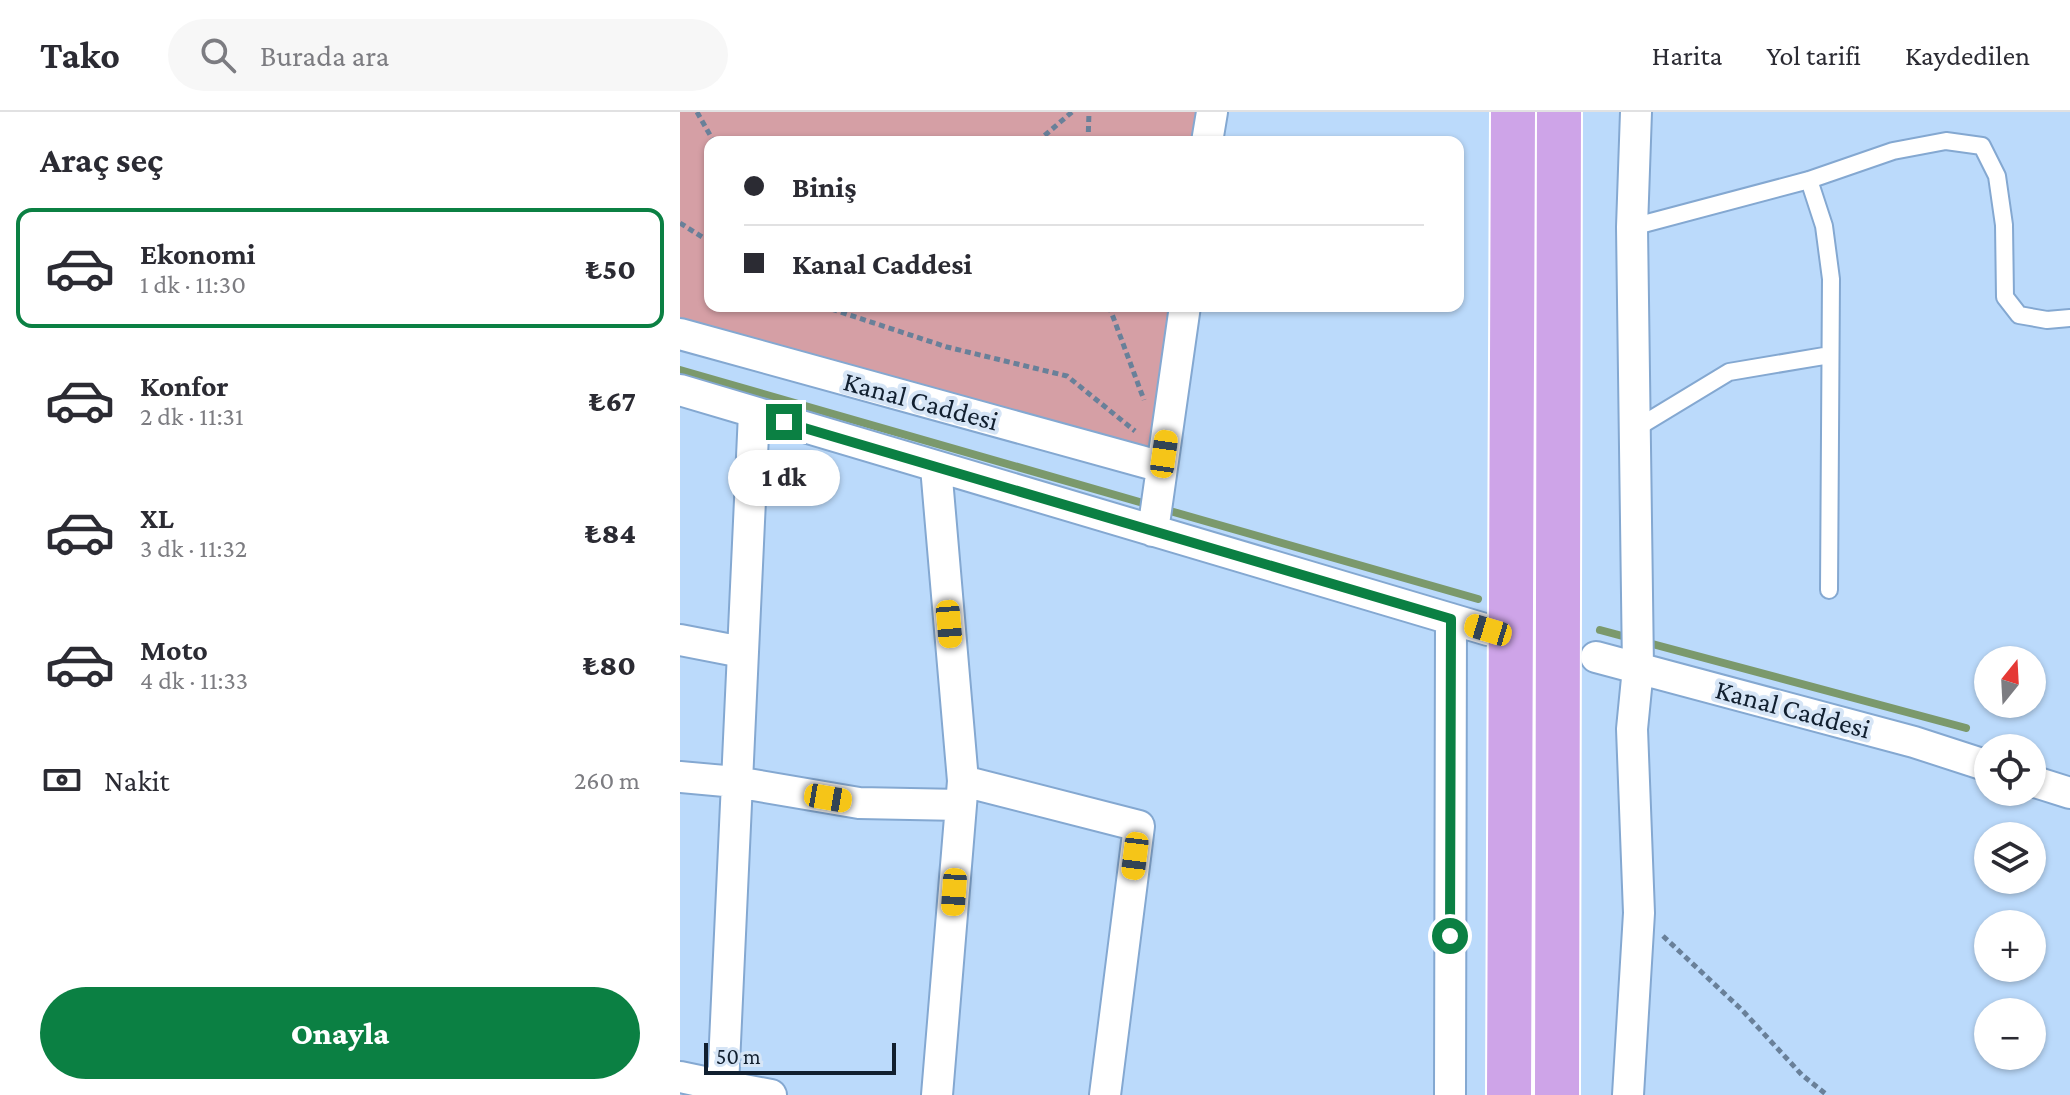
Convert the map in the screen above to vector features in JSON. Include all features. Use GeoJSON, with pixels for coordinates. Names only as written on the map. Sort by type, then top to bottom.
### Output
{"type":"FeatureCollection","features":[{"type":"Feature","properties":{"kind":"highway"},"geometry":{"type":"LineString","coordinates":[[1509,1095],[1513,112]]}},
{"type":"Feature","properties":{"kind":"highway"},"geometry":{"type":"LineString","coordinates":[[1557,1095],[1559,112]]}},
{"type":"Feature","properties":{"kind":"street"},"geometry":{"type":"LineString","coordinates":[[1208,136],[1212,112]]}},
{"type":"Feature","properties":{"kind":"street"},"geometry":{"type":"LineString","coordinates":[[1628,1095],[1639,913],[1632,729],[1638,668],[1632,227],[1636,112]]}},
{"type":"Feature","properties":{"kind":"street"},"geometry":{"type":"LineString","coordinates":[[1155,521],[1184,312]]}},
{"type":"Feature","properties":{"kind":"street","name":"Kanal Caddesi"},"geometry":{"type":"LineString","coordinates":[[680,334],[1162,466]]}},
{"type":"Feature","properties":{"kind":"street","name":"Kanal Caddesi"},"geometry":{"type":"LineString","coordinates":[[680,390],[936,467],[1155,521],[1488,630]]}},
{"type":"Feature","properties":{"kind":"street"},"geometry":{"type":"LineString","coordinates":[[723,1086],[754,413]]}},
{"type":"Feature","properties":{"kind":"street"},"geometry":{"type":"LineString","coordinates":[[936,467],[962,793],[937,1095]]}},
{"type":"Feature","properties":{"kind":"street"},"geometry":{"type":"LineString","coordinates":[[1450,1095],[1451,619]]}},
{"type":"Feature","properties":{"kind":"street"},"geometry":{"type":"LineString","coordinates":[[680,640],[742,652]]}},
{"type":"Feature","properties":{"kind":"street","name":"Kanal Caddesi"},"geometry":{"type":"LineString","coordinates":[[1596,657],[1914,742],[1974,761]]}},
{"type":"Feature","properties":{"kind":"street"},"geometry":{"type":"LineString","coordinates":[[680,777],[736,782],[859,803],[962,793],[1139,826],[1105,1095]]}},
{"type":"Feature","properties":{"kind":"street"},"geometry":{"type":"LineString","coordinates":[[2046,785],[2070,793]]}},
{"type":"Feature","properties":{"kind":"street"},"geometry":{"type":"LineString","coordinates":[[680,1077],[771,1095]]}},
{"type":"Feature","properties":{"kind":"lane"},"geometry":{"type":"LineString","coordinates":[[1632,227],[1809,180],[1893,151],[1946,141],[1982,146],[1997,176],[2004,225],[2005,297],[2019,315],[2047,320],[2070,318]]}},
{"type":"Feature","properties":{"kind":"lane"},"geometry":{"type":"LineString","coordinates":[[1809,180],[1824,226],[1831,279],[1829,590]]}},
{"type":"Feature","properties":{"kind":"lane"},"geometry":{"type":"LineString","coordinates":[[1635,429],[1729,372],[1830,355]]}},
{"type":"Feature","properties":{"kind":"path"},"geometry":{"type":"LineString","coordinates":[[697,112],[711,136]]}},
{"type":"Feature","properties":{"kind":"path"},"geometry":{"type":"LineString","coordinates":[[1044,136],[1072,112]]}},
{"type":"Feature","properties":{"kind":"path"},"geometry":{"type":"LineString","coordinates":[[1088,136],[1089,112]]}},
{"type":"Feature","properties":{"kind":"path"},"geometry":{"type":"LineString","coordinates":[[680,223],[704,238]]}},
{"type":"Feature","properties":{"kind":"path"},"geometry":{"type":"LineString","coordinates":[[840,312],[947,347],[1067,376],[1162,466]]}},
{"type":"Feature","properties":{"kind":"path"},"geometry":{"type":"LineString","coordinates":[[1111,312],[1162,466]]}},
{"type":"Feature","properties":{"kind":"path"},"geometry":{"type":"LineString","coordinates":[[1639,913],[1742,1010],[1802,1075],[1827,1095]]}},
{"type":"Feature","properties":{"kind":"shaded area"},"geometry":{"type":"Polygon","coordinates":[[[680,112],[1210,112],[1207,136],[704,136],[704,312],[1184,312],[1162,467],[680,320],[680,112]]]}},
{"type":"Feature","properties":{"kind":"waterway"},"geometry":{"type":"LineString","coordinates":[[680,370],[1150,505]]}},
{"type":"Feature","properties":{"kind":"waterway"},"geometry":{"type":"LineString","coordinates":[[1163,509],[1478,599]]}},
{"type":"Feature","properties":{"kind":"waterway"},"geometry":{"type":"LineString","coordinates":[[1600,630],[1966,728]]}},
{"type":"Feature","properties":{"kind":"route"},"geometry":{"type":"LineString","coordinates":[[784,422],[1451,619],[1450,936]]}}]}
